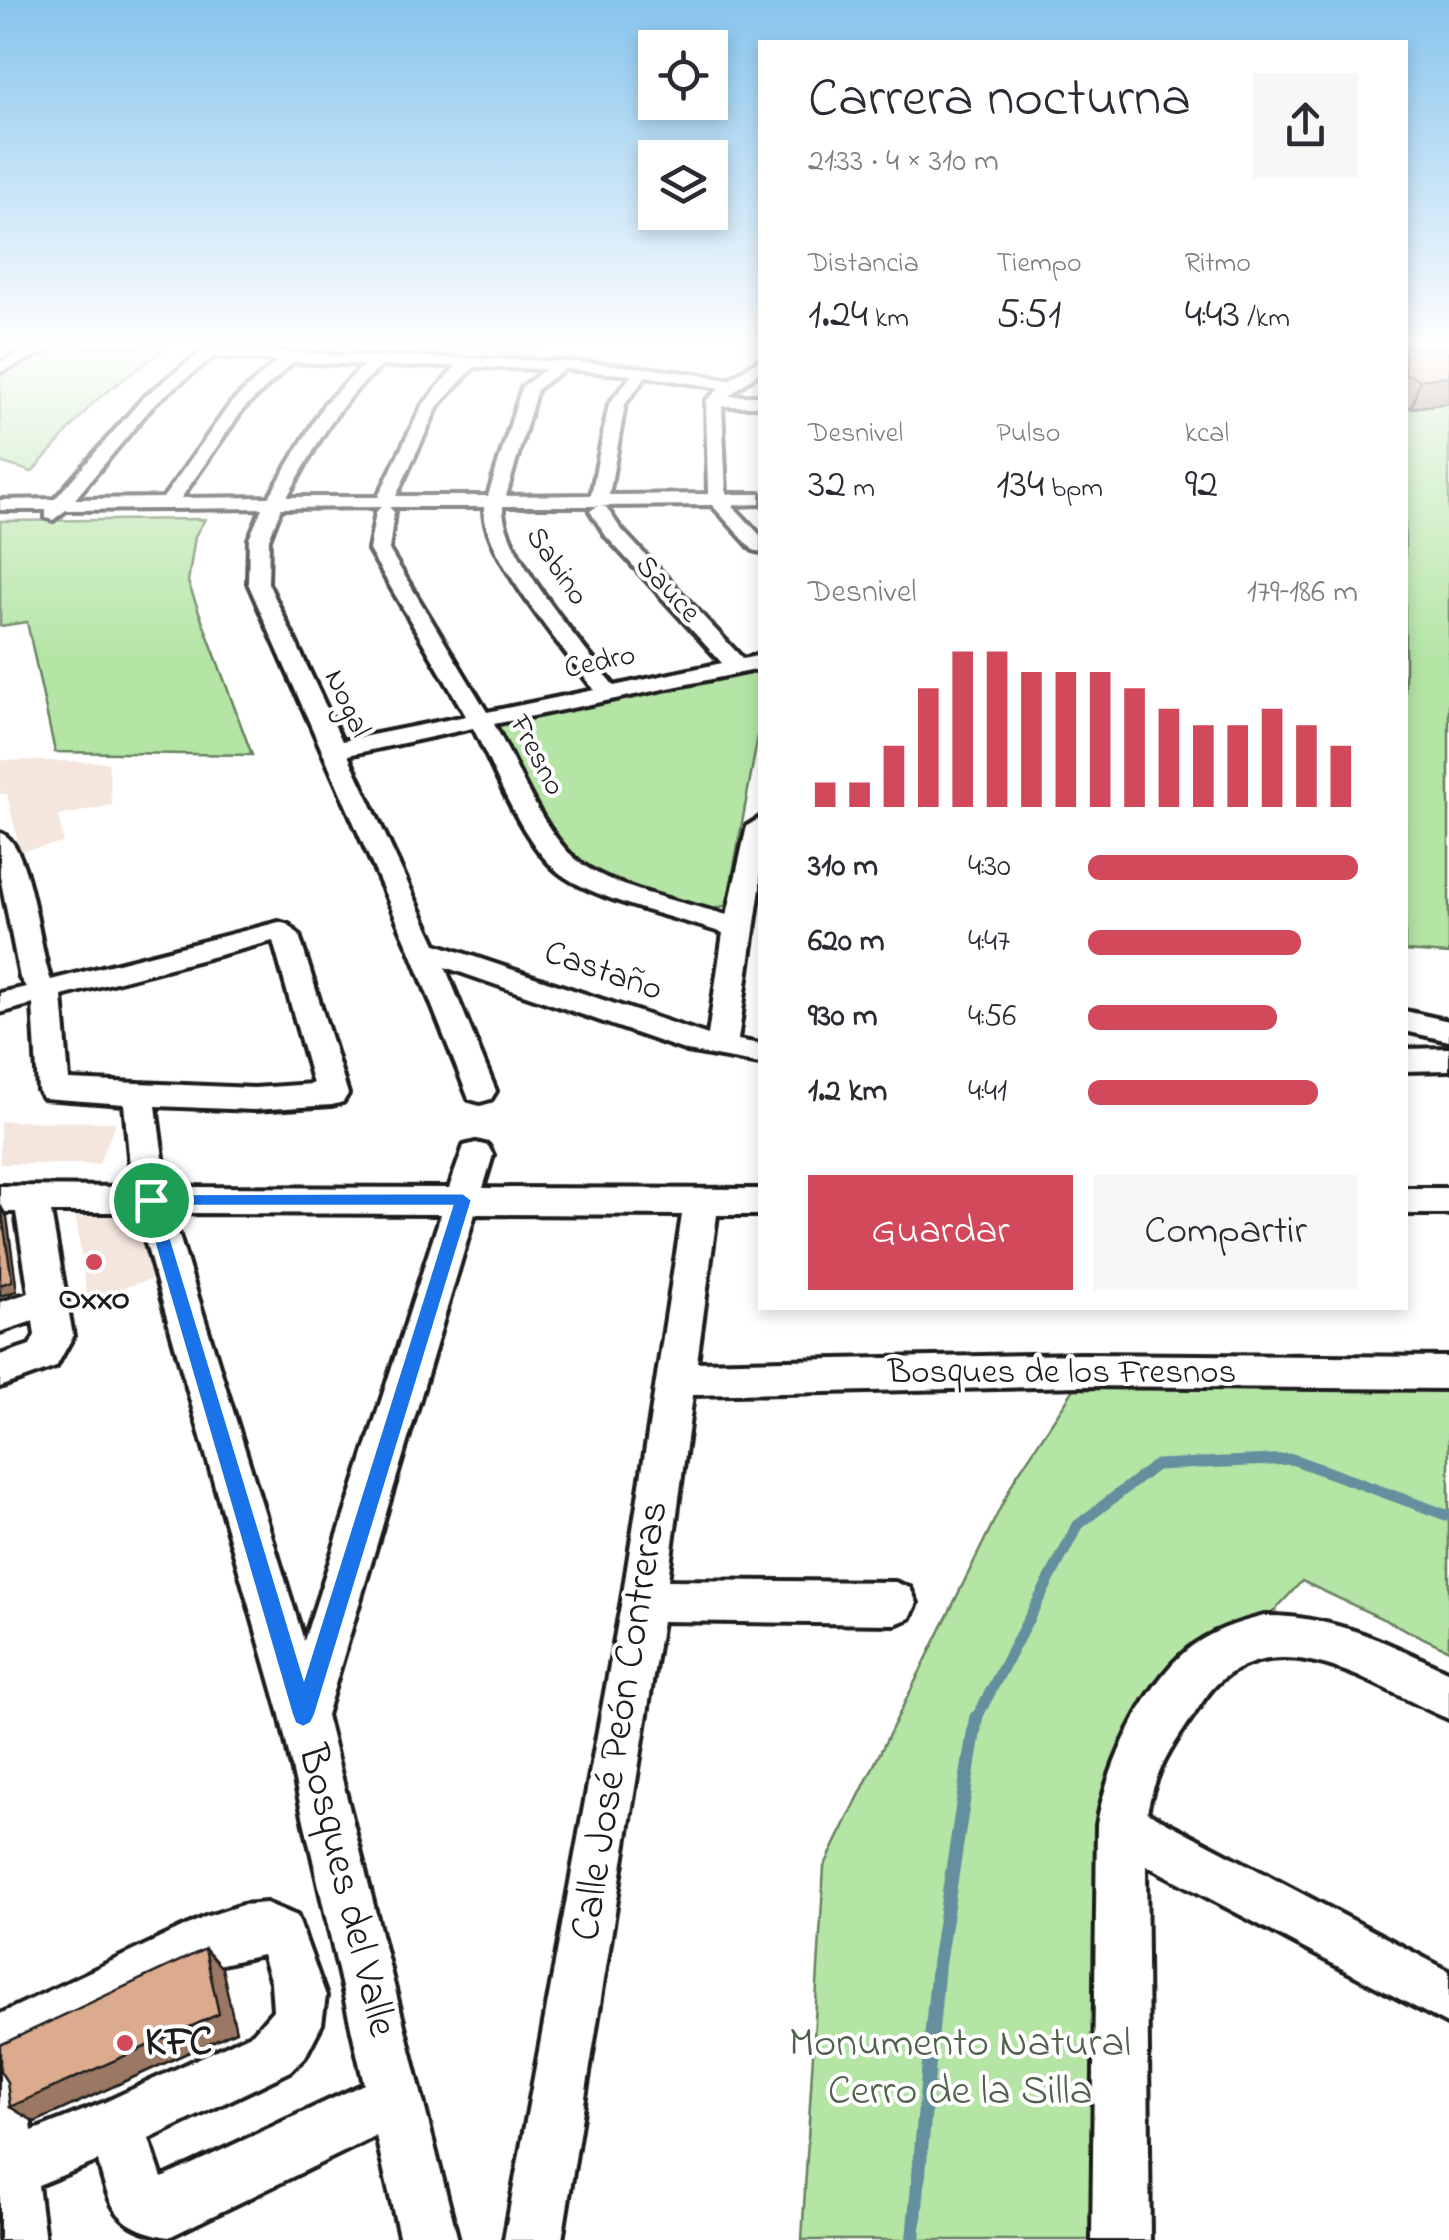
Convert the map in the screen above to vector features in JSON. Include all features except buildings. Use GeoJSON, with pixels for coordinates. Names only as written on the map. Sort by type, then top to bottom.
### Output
{"type":"FeatureCollection","features":[{"type":"Feature","properties":{"kind":"street"},"geometry":{"type":"LineString","coordinates":[[56,510],[106,452]]}},
{"type":"Feature","properties":{"kind":"street"},"geometry":{"type":"LineString","coordinates":[[169,503],[205,452]]}},
{"type":"Feature","properties":{"kind":"street","name":"Nogal"},"geometry":{"type":"LineString","coordinates":[[305,452],[259,539],[258,583],[424,950],[480,1091]]}},
{"type":"Feature","properties":{"kind":"street","name":"Fresno"},"geometry":{"type":"LineString","coordinates":[[410,452],[386,507],[379,550],[392,579],[480,720],[539,830],[565,864],[599,884],[738,928]]}},
{"type":"Feature","properties":{"kind":"street","name":"Sabino"},"geometry":{"type":"LineString","coordinates":[[510,452],[493,506],[500,541],[607,692]]}},
{"type":"Feature","properties":{"kind":"street"},"geometry":{"type":"LineString","coordinates":[[599,505],[609,452]]}},
{"type":"Feature","properties":{"kind":"street"},"geometry":{"type":"LineString","coordinates":[[717,452],[721,505],[758,544]]}},
{"type":"Feature","properties":{"kind":"street"},"geometry":{"type":"LineString","coordinates":[[721,505],[758,499]]}},
{"type":"Feature","properties":{"kind":"street"},"geometry":{"type":"LineString","coordinates":[[0,516],[169,503],[272,508]]}},
{"type":"Feature","properties":{"kind":"street","name":"Sauce"},"geometry":{"type":"LineString","coordinates":[[599,505],[613,532],[749,664]]}},
{"type":"Feature","properties":{"kind":"street"},"geometry":{"type":"LineString","coordinates":[[0,506],[56,510],[721,505],[758,510]]}},
{"type":"Feature","properties":{"kind":"street","name":"Cedro"},"geometry":{"type":"LineString","coordinates":[[335,750],[749,664]]}},
{"type":"Feature","properties":{"kind":"street"},"geometry":{"type":"LineString","coordinates":[[721,1049],[738,928],[758,835]]}},
{"type":"Feature","properties":{"kind":"street"},"geometry":{"type":"LineString","coordinates":[[0,841],[14,874],[9,901],[40,984],[48,996],[54,1090],[254,1099],[332,1094],[285,934],[271,932],[40,984],[0,987]]}},
{"type":"Feature","properties":{"kind":"street","name":"Castaño"},"geometry":{"type":"LineString","coordinates":[[424,950],[721,1049],[758,1054]]}},
{"type":"Feature","properties":{"kind":"street"},"geometry":{"type":"LineString","coordinates":[[0,1003],[40,984]]}},
{"type":"Feature","properties":{"kind":"street"},"geometry":{"type":"LineString","coordinates":[[1408,1022],[1449,1031]]}},
{"type":"Feature","properties":{"kind":"street"},"geometry":{"type":"LineString","coordinates":[[1408,1060],[1449,1059]]}},
{"type":"Feature","properties":{"kind":"street","name":"Bosques del Valle"},"geometry":{"type":"LineString","coordinates":[[139,1096],[151,1200],[303,1715],[428,2240]]}},
{"type":"Feature","properties":{"kind":"street"},"geometry":{"type":"LineString","coordinates":[[303,1715],[476,1156]]}},
{"type":"Feature","properties":{"kind":"street"},"geometry":{"type":"LineString","coordinates":[[0,1371],[48,1351],[54,1336],[49,1301],[16,1199],[758,1202]]}},
{"type":"Feature","properties":{"kind":"street"},"geometry":{"type":"LineString","coordinates":[[1408,1201],[1449,1201]]}},
{"type":"Feature","properties":{"kind":"street","name":"Calle José Peón Contreras"},"geometry":{"type":"LineString","coordinates":[[534,2240],[644,1600],[702,1202]]}},
{"type":"Feature","properties":{"kind":"street"},"geometry":{"type":"LineString","coordinates":[[0,1317],[49,1301]]}},
{"type":"Feature","properties":{"kind":"street","name":"Bosques de los Fresnos"},"geometry":{"type":"LineString","coordinates":[[676,1379],[1080,1370],[1449,1373]]}},
{"type":"Feature","properties":{"kind":"street"},"geometry":{"type":"LineString","coordinates":[[644,1600],[895,1604]]}},
{"type":"Feature","properties":{"kind":"street"},"geometry":{"type":"LineString","coordinates":[[1130,2235],[1121,1824],[1128,1778],[1160,1721],[1203,1665],[1251,1639],[1309,1638],[1356,1652],[1449,1696]]}},
{"type":"Feature","properties":{"kind":"street"},"geometry":{"type":"LineString","coordinates":[[1121,1824],[1449,1999]]}},
{"type":"Feature","properties":{"kind":"street"},"geometry":{"type":"LineString","coordinates":[[0,2042],[204,1944],[242,1930],[266,1929],[279,1934],[302,1998],[299,2019],[287,2039],[272,2052],[116,2125],[10,2168]]}},
{"type":"Feature","properties":{"kind":"street"},"geometry":{"type":"LineString","coordinates":[[116,2125],[134,2186],[146,2204],[170,2208],[397,2097]]}},
{"type":"Feature","properties":{"kind":"street"},"geometry":{"type":"LineString","coordinates":[[0,2099],[16,2240]]}},
{"type":"Feature","properties":{"kind":"shaded area"},"geometry":{"type":"Polygon","coordinates":[[[0,760],[108,762],[112,805],[59,816],[63,843],[20,851],[7,794],[0,794],[0,760]]]}},
{"type":"Feature","properties":{"kind":"shaded area"},"geometry":{"type":"Polygon","coordinates":[[[0,1121],[116,1122],[99,1164],[0,1164],[0,1121]]]}},
{"type":"Feature","properties":{"kind":"shaded area"},"geometry":{"type":"Polygon","coordinates":[[[75,1212],[138,1212],[153,1279],[87,1298],[75,1212]]]}},
{"type":"Feature","properties":{"kind":"green space"},"geometry":{"type":"Polygon","coordinates":[[[0,452],[50,452],[32,472],[0,462],[0,452]]]}},
{"type":"Feature","properties":{"kind":"green space"},"geometry":{"type":"Polygon","coordinates":[[[1408,452],[1449,452],[1449,954],[1408,951],[1408,452]]]}},
{"type":"Feature","properties":{"kind":"green space"},"geometry":{"type":"Polygon","coordinates":[[[205,519],[195,536],[188,582],[252,755],[55,752],[27,622],[0,626],[0,521],[205,519]]]}},
{"type":"Feature","properties":{"kind":"green space"},"geometry":{"type":"Polygon","coordinates":[[[758,667],[758,736],[727,905],[710,910],[619,885],[571,858],[539,816],[492,731],[500,721],[758,667]]]}},
{"type":"Feature","properties":{"kind":"green space","name":"Monumento Natural Cerro de la Silla"},"geometry":{"type":"Polygon","coordinates":[[[1082,1377],[1449,1377],[1449,1650],[1302,1581],[1114,1783],[1103,2240],[802,2240],[824,1867],[1015,1478],[1082,1377]]]}},
{"type":"Feature","properties":{"kind":"waterway"},"geometry":{"type":"LineString","coordinates":[[976,1720],[1078,1525],[1156,1465],[1292,1459],[1449,1516]]}},
{"type":"Feature","properties":{"kind":"waterway"},"geometry":{"type":"LineString","coordinates":[[913,2240],[938,1964],[976,1720]]}},
{"type":"Feature","properties":{"kind":"place","name":"Oxxo"},"geometry":{"type":"Point","coordinates":[94,1262]}},
{"type":"Feature","properties":{"kind":"place","name":"KFC"},"geometry":{"type":"Point","coordinates":[125,2043]}},
{"type":"Feature","properties":{"kind":"route"},"geometry":{"type":"LineString","coordinates":[[151,1200],[463,1200],[303,1715],[189,1329],[151,1200]]}}]}
